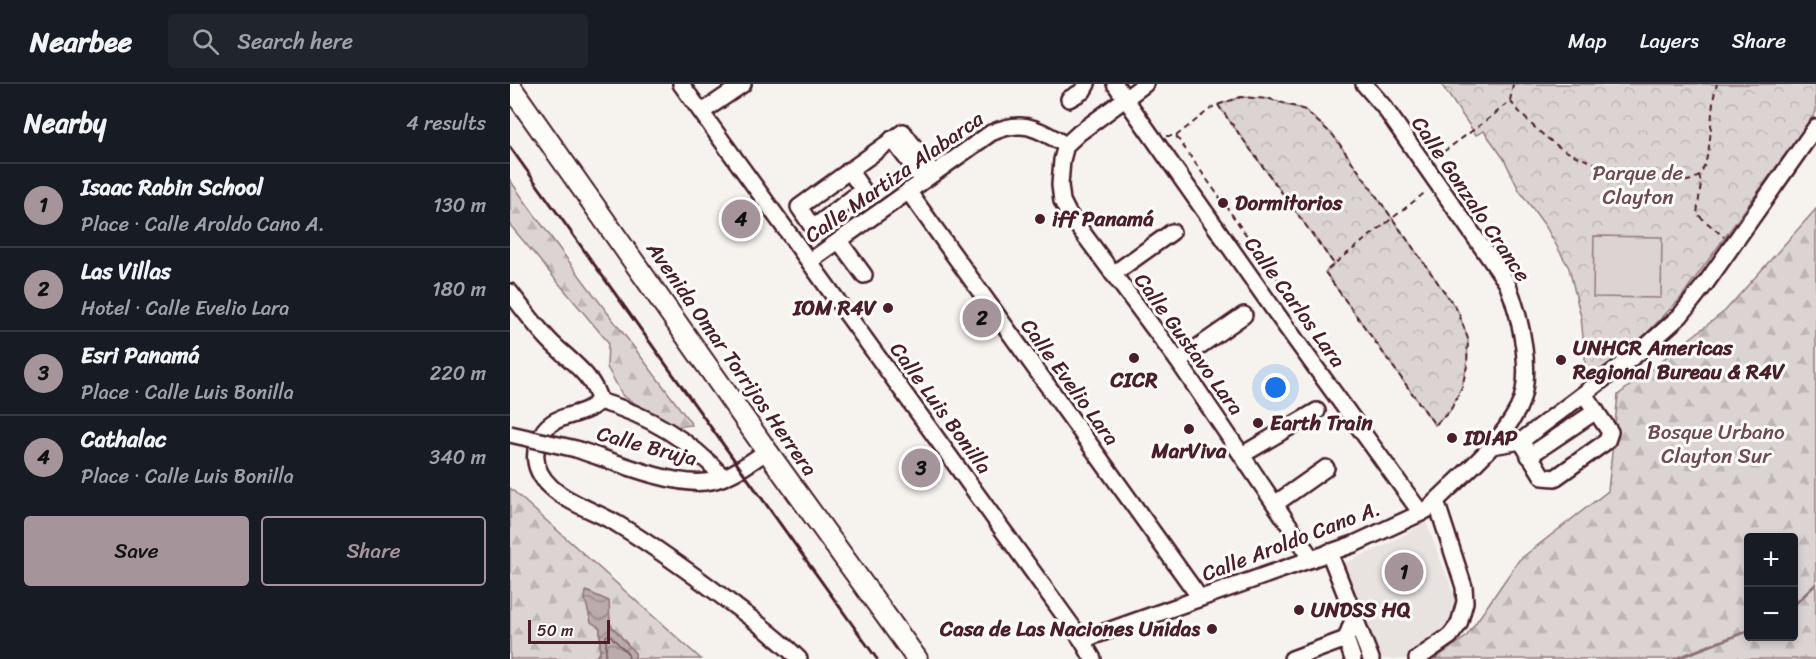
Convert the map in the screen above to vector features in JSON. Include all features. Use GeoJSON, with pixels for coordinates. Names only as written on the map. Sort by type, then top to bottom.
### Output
{"type":"FeatureCollection","features":[{"type":"Feature","properties":{"kind":"main road","name":"Avenida Omar Torrijos Herrera"},"geometry":{"type":"LineString","coordinates":[[510,86],[767,451],[917,659]]}},
{"type":"Feature","properties":{"kind":"street","name":"Calle Luis Bonilla"},"geometry":{"type":"LineString","coordinates":[[681,84],[1082,640],[1093,659]]}},
{"type":"Feature","properties":{"kind":"street"},"geometry":{"type":"LineString","coordinates":[[702,112],[743,84]]}},
{"type":"Feature","properties":{"kind":"street"},"geometry":{"type":"LineString","coordinates":[[1069,99],[1083,91],[1087,84]]}},
{"type":"Feature","properties":{"kind":"street","name":"Calle Carlos Lara"},"geometry":{"type":"LineString","coordinates":[[1115,84],[1421,513]]}},
{"type":"Feature","properties":{"kind":"street"},"geometry":{"type":"LineString","coordinates":[[1066,145],[1145,84]]}},
{"type":"Feature","properties":{"kind":"street","name":"Calle Gonzalo Crance"},"geometry":{"type":"LineString","coordinates":[[1364,84],[1375,95],[1507,283],[1516,307],[1525,360],[1524,381],[1518,409],[1492,446]]}},
{"type":"Feature","properties":{"kind":"street","name":"Calle Martiza Alabarca"},"geometry":{"type":"LineString","coordinates":[[810,261],[928,176],[1004,126],[1015,124],[1032,127],[1066,145]]}},
{"type":"Feature","properties":{"kind":"street"},"geometry":{"type":"LineString","coordinates":[[1492,446],[1526,437],[1642,350],[1680,316],[1706,283],[1816,127]]}},
{"type":"Feature","properties":{"kind":"street"},"geometry":{"type":"LineString","coordinates":[[864,190],[813,228],[799,207],[892,139],[928,176]]}},
{"type":"Feature","properties":{"kind":"street","name":"Calle Gustavo Lara"},"geometry":{"type":"LineString","coordinates":[[1066,145],[1060,174],[1062,201],[1068,213],[1178,361],[1312,559]]}},
{"type":"Feature","properties":{"kind":"street"},"geometry":{"type":"LineString","coordinates":[[849,171],[880,211]]}},
{"type":"Feature","properties":{"kind":"street","name":"Calle Evelio Lara"},"geometry":{"type":"LineString","coordinates":[[908,191],[1200,597]]}},
{"type":"Feature","properties":{"kind":"street"},"geometry":{"type":"LineString","coordinates":[[1113,274],[1172,232]]}},
{"type":"Feature","properties":{"kind":"street"},"geometry":{"type":"LineString","coordinates":[[839,241],[864,275]]}},
{"type":"Feature","properties":{"kind":"street"},"geometry":{"type":"LineString","coordinates":[[510,292],[548,340],[589,379],[598,391],[599,401],[593,408],[558,418],[549,424],[542,434],[534,458],[539,472],[551,488],[608,518],[668,556],[782,642],[799,659]]}},
{"type":"Feature","properties":{"kind":"street"},"geometry":{"type":"LineString","coordinates":[[1178,361],[1244,315]]}},
{"type":"Feature","properties":{"kind":"street"},"geometry":{"type":"LineString","coordinates":[[1518,409],[1517,419],[1526,437],[1529,456],[1543,477],[1555,478],[1607,441],[1610,432],[1584,394]]}},
{"type":"Feature","properties":{"kind":"street"},"geometry":{"type":"LineString","coordinates":[[599,401],[630,410],[671,432],[705,456],[723,477]]}},
{"type":"Feature","properties":{"kind":"street"},"geometry":{"type":"LineString","coordinates":[[1242,455],[1317,411]]}},
{"type":"Feature","properties":{"kind":"street"},"geometry":{"type":"LineString","coordinates":[[1529,456],[1596,411]]}},
{"type":"Feature","properties":{"kind":"street","name":"Calle Bruja"},"geometry":{"type":"LineString","coordinates":[[510,434],[576,449],[684,482],[707,482],[723,477],[767,451]]}},
{"type":"Feature","properties":{"kind":"street","name":"Calle Aroldo Cano A."},"geometry":{"type":"LineString","coordinates":[[1082,640],[1354,544],[1421,513],[1492,446]]}},
{"type":"Feature","properties":{"kind":"street"},"geometry":{"type":"LineString","coordinates":[[1275,504],[1326,468]]}},
{"type":"Feature","properties":{"kind":"street"},"geometry":{"type":"LineString","coordinates":[[1417,659],[1450,636],[1459,624],[1465,602],[1464,586],[1436,501]]}},
{"type":"Feature","properties":{"kind":"street"},"geometry":{"type":"LineString","coordinates":[[1329,552],[1371,659]]}},
{"type":"Feature","properties":{"kind":"street"},"geometry":{"type":"LineString","coordinates":[[1353,659],[1346,639],[1354,617]]}},
{"type":"Feature","properties":{"kind":"street"},"geometry":{"type":"LineString","coordinates":[[1292,659],[1346,639]]}},
{"type":"Feature","properties":{"kind":"path"},"geometry":{"type":"LineString","coordinates":[[1425,166],[1510,101],[1513,84]]}},
{"type":"Feature","properties":{"kind":"path"},"geometry":{"type":"LineString","coordinates":[[1717,84],[1708,145],[1699,176],[1701,183],[1697,214],[1726,238]]}},
{"type":"Feature","properties":{"kind":"path"},"geometry":{"type":"LineString","coordinates":[[1166,136],[1176,136],[1218,105],[1241,97],[1270,99],[1305,110],[1333,135],[1392,218],[1458,311],[1468,339],[1467,364],[1462,387],[1450,411],[1435,425],[1325,272],[1334,264],[1392,218],[1437,183]]}},
{"type":"Feature","properties":{"kind":"path"},"geometry":{"type":"LineString","coordinates":[[1510,101],[1542,135],[1575,156],[1631,175],[1651,179],[1684,181],[1699,176]]}},
{"type":"Feature","properties":{"kind":"path"},"geometry":{"type":"LineString","coordinates":[[1218,105],[1334,264]]}},
{"type":"Feature","properties":{"kind":"path"},"geometry":{"type":"LineString","coordinates":[[1176,136],[1280,281],[1281,288],[1300,303]]}},
{"type":"Feature","properties":{"kind":"shaded area"},"geometry":{"type":"Polygon","coordinates":[[[1426,522],[1458,605],[1454,620],[1447,631],[1427,649],[1410,659],[1374,659],[1337,566],[1386,545],[1426,522]]]}},
{"type":"Feature","properties":{"kind":"green space","name":"Parque de Clayton"},"geometry":{"type":"Polygon","coordinates":[[[1441,84],[1816,84],[1816,112],[1680,299],[1645,335],[1585,382],[1581,317],[1569,268],[1546,227],[1519,190],[1504,159],[1484,131],[1476,135],[1441,84]]]}},
{"type":"Feature","properties":{"kind":"green space"},"geometry":{"type":"Polygon","coordinates":[[[1241,97],[1270,99],[1305,110],[1333,135],[1458,311],[1468,339],[1467,366],[1462,387],[1450,411],[1435,425],[1325,272],[1334,264],[1218,105],[1241,97]]]}},
{"type":"Feature","properties":{"kind":"green space"},"geometry":{"type":"Polygon","coordinates":[[[510,180],[692,425],[673,427],[623,396],[607,367],[608,342],[510,225],[510,180]]]}},
{"type":"Feature","properties":{"kind":"green space","name":"Bosque Urbano Clayton Sur"},"geometry":{"type":"Polygon","coordinates":[[[1816,209],[1816,659],[1435,659],[1466,637],[1519,560],[1608,491],[1618,395],[1725,311],[1816,209]]]}},
{"type":"Feature","properties":{"kind":"green space"},"geometry":{"type":"Polygon","coordinates":[[[1594,236],[1662,237],[1661,298],[1593,297],[1594,236]]]}},
{"type":"Feature","properties":{"kind":"green space"},"geometry":{"type":"Polygon","coordinates":[[[510,488],[701,659],[635,659],[635,653],[610,624],[608,601],[600,627],[600,653],[593,659],[510,659],[510,488]]]}},
{"type":"Feature","properties":{"kind":"water"},"geometry":{"type":"Polygon","coordinates":[[[586,591],[609,601],[610,624],[635,653],[635,659],[593,659],[600,653],[600,628],[591,622],[585,599],[586,591]]]}},
{"type":"Feature","properties":{"kind":"waterway"},"geometry":{"type":"LineString","coordinates":[[1798,601],[1816,584]]}},
{"type":"Feature","properties":{"kind":"waterway"},"geometry":{"type":"LineString","coordinates":[[1675,659],[1744,633]]}},
{"type":"Feature","properties":{"kind":"railway"},"geometry":{"type":"LineString","coordinates":[[510,147],[877,659]]}},
{"type":"Feature","properties":{"kind":"place","name":"Dormitorios"},"geometry":{"type":"Point","coordinates":[1223,203]}},
{"type":"Feature","properties":{"kind":"place","name":"Cathalac"},"geometry":{"type":"Point","coordinates":[741,219]}},
{"type":"Feature","properties":{"kind":"place","name":"iff Panamá"},"geometry":{"type":"Point","coordinates":[1040,219]}},
{"type":"Feature","properties":{"kind":"place","name":"IOM R4V"},"geometry":{"type":"Point","coordinates":[888,308]}},
{"type":"Feature","properties":{"kind":"place","name":"Las Villas"},"geometry":{"type":"Point","coordinates":[982,318]}},
{"type":"Feature","properties":{"kind":"place","name":"CICR"},"geometry":{"type":"Point","coordinates":[1134,358]}},
{"type":"Feature","properties":{"kind":"place","name":"UNHCR Americas Regional Bureau & R4V"},"geometry":{"type":"Point","coordinates":[1561,360]}},
{"type":"Feature","properties":{"kind":"place","name":"Earth Train"},"geometry":{"type":"Point","coordinates":[1258,423]}},
{"type":"Feature","properties":{"kind":"place","name":"MarViva"},"geometry":{"type":"Point","coordinates":[1189,429]}},
{"type":"Feature","properties":{"kind":"place","name":"IDIAP"},"geometry":{"type":"Point","coordinates":[1452,438]}},
{"type":"Feature","properties":{"kind":"place","name":"Esri Panamá"},"geometry":{"type":"Point","coordinates":[921,468]}},
{"type":"Feature","properties":{"kind":"place","name":"Isaac Rabin School"},"geometry":{"type":"Point","coordinates":[1404,572]}},
{"type":"Feature","properties":{"kind":"place","name":"UNDSS HQ"},"geometry":{"type":"Point","coordinates":[1299,610]}},
{"type":"Feature","properties":{"kind":"place","name":"Casa de Las Naciones Unidas"},"geometry":{"type":"Point","coordinates":[1212,629]}}]}
